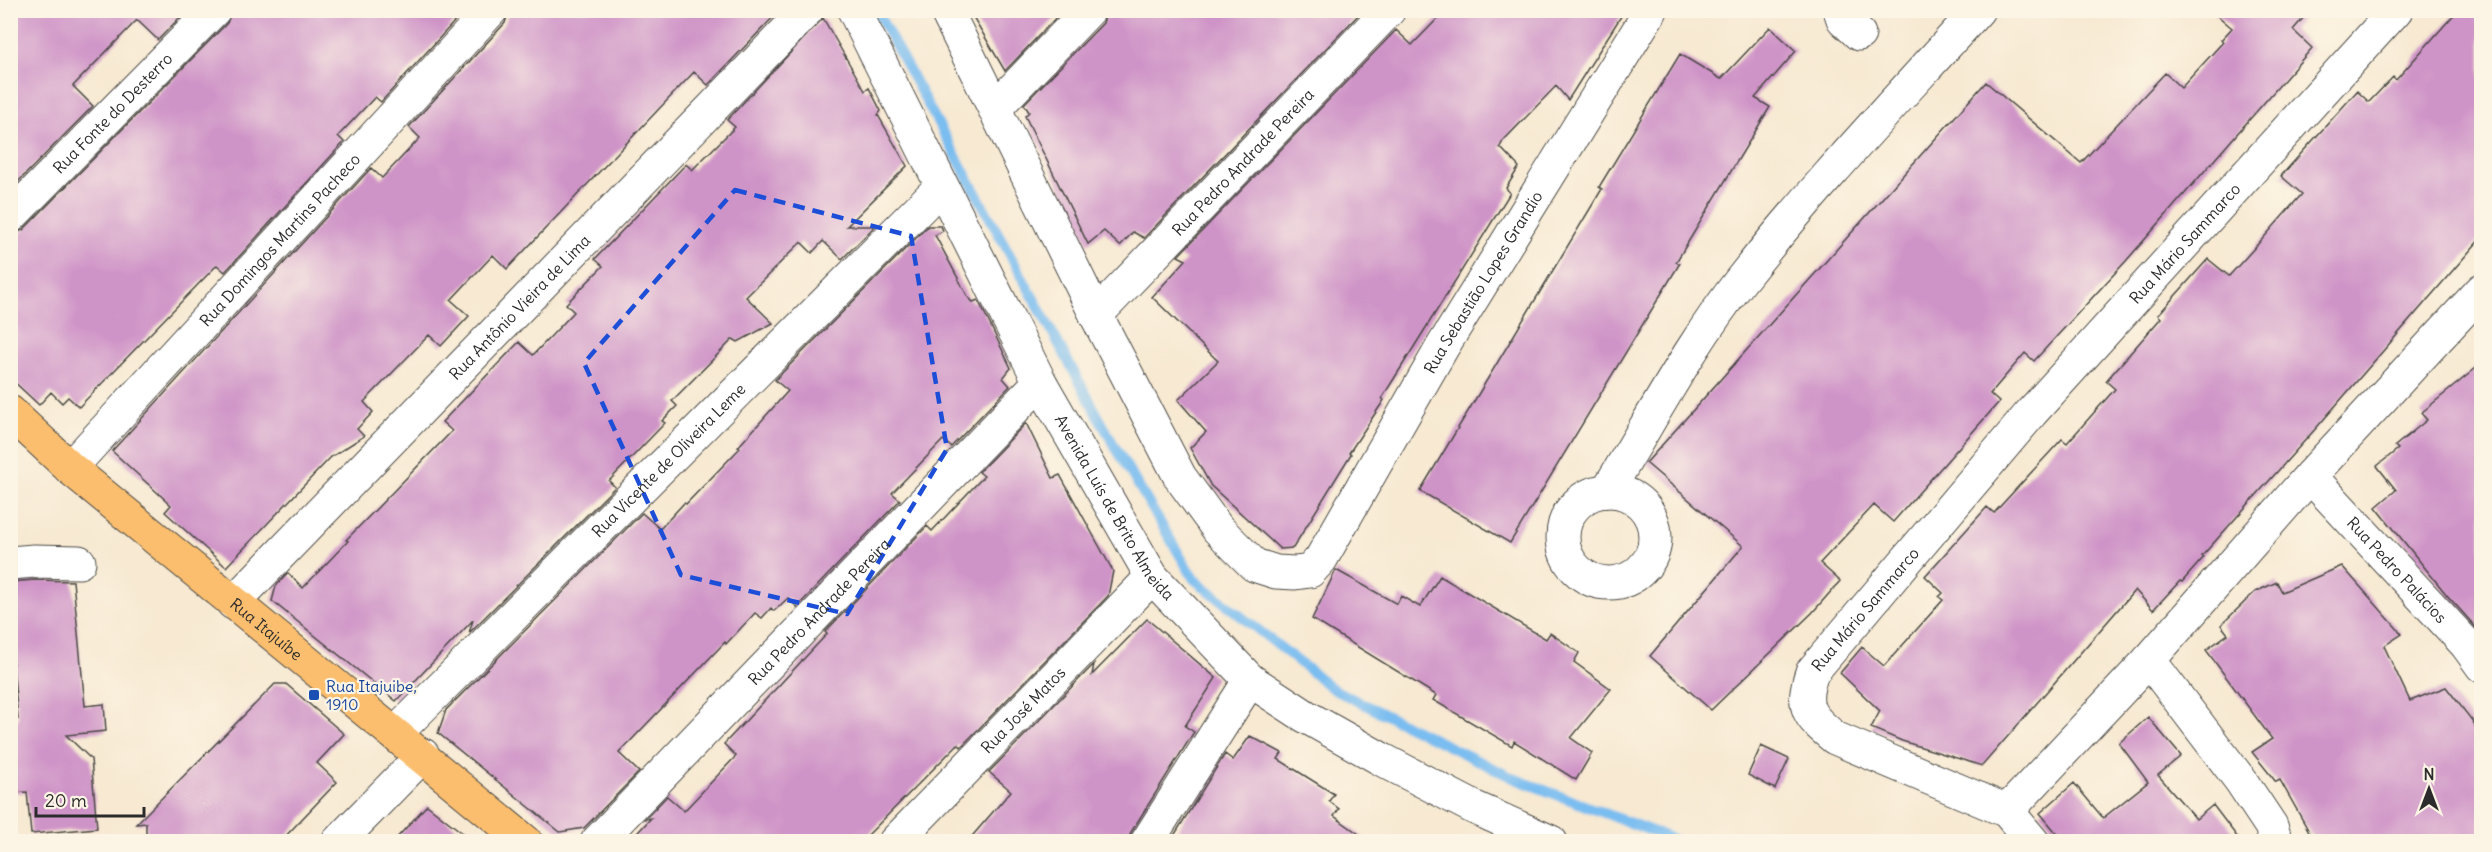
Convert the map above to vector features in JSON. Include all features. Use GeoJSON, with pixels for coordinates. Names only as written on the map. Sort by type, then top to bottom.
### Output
{"type":"FeatureCollection","features":[{"type":"Feature","properties":{"kind":"main road","name":"Rua Itajuíbe"},"geometry":{"type":"LineString","coordinates":[[15,422],[232,603],[423,755],[526,842]]}},
{"type":"Feature","properties":{"kind":"street","name":"Rua Fonte do Desterro"},"geometry":{"type":"LineString","coordinates":[[10,217],[214,10]]}},
{"type":"Feature","properties":{"kind":"street","name":"Rua Domingos Martins Pacheco"},"geometry":{"type":"LineString","coordinates":[[70,468],[491,10]]}},
{"type":"Feature","properties":{"kind":"street","name":"Rua Antônio Vieira de Lima"},"geometry":{"type":"LineString","coordinates":[[232,603],[807,10]]}},
{"type":"Feature","properties":{"kind":"street","name":"Avenida Luís de Brito Almeida"},"geometry":{"type":"LineString","coordinates":[[854,10],[1040,382],[1152,577],[1250,680],[1305,716],[1383,760],[1473,807],[1551,842]]}},
{"type":"Feature","properties":{"kind":"street"},"geometry":{"type":"LineString","coordinates":[[946,10],[1096,315]]}},
{"type":"Feature","properties":{"kind":"street"},"geometry":{"type":"LineString","coordinates":[[995,108],[1089,10]]}},
{"type":"Feature","properties":{"kind":"street","name":"Rua Pedro Andrade Pereira"},"geometry":{"type":"LineString","coordinates":[[1096,315],[1389,10]]}},
{"type":"Feature","properties":{"kind":"street","name":"Rua Sebastião Lopes Grandio"},"geometry":{"type":"LineString","coordinates":[[1096,315],[1180,477],[1218,529],[1254,565],[1276,572],[1310,570],[1321,559],[1443,345],[1651,10]]}},
{"type":"Feature","properties":{"kind":"street"},"geometry":{"type":"LineString","coordinates":[[1607,491],[1688,357],[1740,281],[1836,168],[1978,10]]}},
{"type":"Feature","properties":{"kind":"street","name":"Rua Mário Sammarco"},"geometry":{"type":"LineString","coordinates":[[2007,811],[1835,738],[1814,720],[1806,705],[1806,690],[1812,672],[2031,413],[2396,10]]}},
{"type":"Feature","properties":{"kind":"street","name":"Rua Vicente de Oliveira Leme"},"geometry":{"type":"LineString","coordinates":[[394,734],[941,187]]}},
{"type":"Feature","properties":{"kind":"street"},"geometry":{"type":"LineString","coordinates":[[2032,842],[2007,811],[2149,660],[2310,476],[2481,290]]}},
{"type":"Feature","properties":{"kind":"street","name":"Rua Pedro Andrade Pereira"},"geometry":{"type":"LineString","coordinates":[[597,842],[1040,382]]}},
{"type":"Feature","properties":{"kind":"street","name":"Rua Pedro Palácios"},"geometry":{"type":"LineString","coordinates":[[2310,476],[2451,628],[2481,666]]}},
{"type":"Feature","properties":{"kind":"street"},"geometry":{"type":"LineString","coordinates":[[10,563],[79,562]]}},
{"type":"Feature","properties":{"kind":"street","name":"Rua José Matos"},"geometry":{"type":"LineString","coordinates":[[895,842],[1152,577]]}},
{"type":"Feature","properties":{"kind":"street"},"geometry":{"type":"LineString","coordinates":[[2149,660],[2241,781],[2271,826],[2276,842]]}},
{"type":"Feature","properties":{"kind":"street"},"geometry":{"type":"LineString","coordinates":[[1147,842],[1250,680]]}},
{"type":"Feature","properties":{"kind":"street"},"geometry":{"type":"LineString","coordinates":[[338,842],[423,755]]}},
{"type":"Feature","properties":{"kind":"highlighted area"},"geometry":{"type":"Polygon","coordinates":[[[735,190],[911,236],[947,449],[847,614],[681,575],[584,363],[735,190]]]}},
{"type":"Feature","properties":{"kind":"building"},"geometry":{"type":"Polygon","coordinates":[[[10,10],[187,10],[158,40],[137,20],[73,86],[93,106],[10,190],[10,10]]]}},
{"type":"Feature","properties":{"kind":"building"},"geometry":{"type":"Polygon","coordinates":[[[232,10],[465,10],[381,102],[375,97],[338,136],[344,142],[225,272],[217,265],[79,407],[68,397],[62,403],[51,392],[39,405],[10,378],[10,235],[23,230],[227,23],[232,10]]]}},
{"type":"Feature","properties":{"kind":"building"},"geometry":{"type":"Polygon","coordinates":[[[509,10],[780,10],[708,85],[694,72],[507,269],[493,255],[451,300],[469,316],[441,346],[429,335],[364,402],[373,412],[357,429],[364,436],[331,457],[226,567],[165,512],[171,505],[112,451],[371,168],[382,178],[420,138],[409,127],[505,23],[509,10]]]}},
{"type":"Feature","properties":{"kind":"building"},"geometry":{"type":"Polygon","coordinates":[[[969,10],[1063,10],[1005,71],[969,10]]]}},
{"type":"Feature","properties":{"kind":"building"},"geometry":{"type":"Polygon","coordinates":[[[1107,10],[1363,10],[1144,238],[1133,232],[1120,246],[1104,231],[1088,244],[1025,116],[1029,112],[1024,104],[1103,23],[1107,10]]]}},
{"type":"Feature","properties":{"kind":"building"},"geometry":{"type":"Polygon","coordinates":[[[1446,10],[1625,10],[1568,100],[1556,86],[1503,141],[1500,147],[1519,167],[1506,188],[1510,193],[1382,398],[1384,400],[1349,453],[1351,454],[1293,548],[1280,549],[1211,486],[1190,448],[1206,432],[1178,400],[1218,361],[1152,297],[1186,260],[1178,256],[1396,30],[1412,45],[1446,10]]]}},
{"type":"Feature","properties":{"kind":"building"},"geometry":{"type":"Polygon","coordinates":[[[2211,10],[2310,10],[2293,30],[2312,48],[2126,261],[2034,361],[2025,353],[1990,394],[1999,402],[1893,522],[1874,505],[1820,563],[1840,581],[1812,613],[1711,710],[1650,656],[1743,546],[1646,463],[1986,82],[2081,163],[2165,73],[2181,88],[2223,42],[2221,40],[2232,28],[2211,10]]]}},
{"type":"Feature","properties":{"kind":"building"},"geometry":{"type":"Polygon","coordinates":[[[2458,10],[2481,10],[2481,238],[2202,556],[2204,557],[2182,582],[2180,581],[2153,610],[2135,590],[1982,766],[1902,741],[1871,728],[1880,711],[1840,673],[1862,647],[1884,666],[1943,600],[1939,597],[1943,593],[1925,576],[1987,507],[1994,513],[2062,439],[2067,443],[2115,389],[2106,381],[2161,318],[2158,315],[2208,259],[2229,276],[2266,235],[2302,194],[2281,176],[2357,91],[2369,102],[2393,77],[2396,80],[2458,10]]]}},
{"type":"Feature","properties":{"kind":"building"},"geometry":{"type":"Polygon","coordinates":[[[823,18],[865,91],[869,88],[881,111],[878,115],[907,166],[847,226],[875,226],[842,259],[823,241],[812,253],[801,242],[746,297],[773,323],[738,342],[733,339],[672,401],[677,406],[662,421],[665,423],[609,481],[615,487],[469,633],[473,620],[396,701],[272,601],[276,586],[288,573],[303,588],[348,541],[346,540],[452,431],[442,422],[519,342],[533,355],[574,312],[566,304],[603,266],[595,259],[686,164],[692,170],[735,127],[727,120],[823,18]]]}},
{"type":"Feature","properties":{"kind":"building"},"geometry":{"type":"Polygon","coordinates":[[[1770,27],[1796,51],[1755,98],[1770,107],[1676,262],[1680,263],[1510,543],[1420,491],[1602,189],[1599,187],[1680,54],[1721,79],[1770,27]]]}},
{"type":"Feature","properties":{"kind":"building"},"geometry":{"type":"Polygon","coordinates":[[[928,226],[941,226],[943,231],[935,235],[968,297],[973,302],[978,300],[984,312],[1011,368],[1003,378],[1010,386],[951,447],[943,440],[892,493],[900,500],[797,607],[788,598],[774,611],[771,608],[762,618],[755,613],[726,644],[725,642],[619,753],[639,772],[584,828],[560,832],[438,733],[446,710],[642,513],[660,529],[684,503],[686,504],[740,448],[738,447],[788,391],[775,380],[928,226]]]}},
{"type":"Feature","properties":{"kind":"building"},"geometry":{"type":"Polygon","coordinates":[[[2481,364],[2481,633],[2446,594],[2376,507],[2396,490],[2377,466],[2398,449],[2395,446],[2427,420],[2421,413],[2481,364]]]}},
{"type":"Feature","properties":{"kind":"building"},"geometry":{"type":"Polygon","coordinates":[[[1026,423],[1053,478],[1060,475],[1113,571],[1108,596],[961,747],[958,744],[861,842],[629,842],[651,818],[645,819],[667,796],[684,811],[736,756],[724,744],[827,634],[825,632],[927,526],[932,531],[984,476],[979,472],[1026,423]]]}},
{"type":"Feature","properties":{"kind":"building"},"geometry":{"type":"Polygon","coordinates":[[[2342,566],[2402,634],[2384,646],[2410,701],[2446,687],[2474,723],[2481,742],[2481,842],[2315,842],[2280,780],[2276,782],[2252,752],[2272,739],[2206,650],[2228,634],[2221,625],[2255,592],[2277,582],[2282,592],[2342,566]]]}},
{"type":"Feature","properties":{"kind":"building"},"geometry":{"type":"Polygon","coordinates":[[[1336,570],[1397,604],[1401,596],[1420,607],[1440,576],[1546,639],[1550,633],[1579,653],[1574,662],[1611,689],[1571,738],[1592,753],[1576,780],[1514,741],[1512,746],[1433,700],[1436,695],[1312,619],[1336,570]]]}},
{"type":"Feature","properties":{"kind":"building"},"geometry":{"type":"Polygon","coordinates":[[[73,581],[85,706],[104,704],[106,731],[66,735],[91,759],[97,828],[31,834],[27,792],[10,793],[10,720],[18,719],[10,631],[10,582],[73,581]]]}},
{"type":"Feature","properties":{"kind":"building"},"geometry":{"type":"Polygon","coordinates":[[[1147,619],[1216,678],[1185,726],[1194,732],[1131,832],[1128,842],[967,842],[1011,791],[989,772],[1094,664],[1092,675],[1147,619]]]}},
{"type":"Feature","properties":{"kind":"building"},"geometry":{"type":"Polygon","coordinates":[[[275,684],[286,684],[344,734],[317,763],[337,782],[280,842],[146,842],[146,823],[136,824],[275,684]]]}},
{"type":"Feature","properties":{"kind":"building"},"geometry":{"type":"Polygon","coordinates":[[[2148,717],[2181,756],[2158,775],[2196,819],[2213,805],[2241,842],[2064,842],[2040,813],[2074,783],[2103,818],[2148,782],[2119,743],[2148,717]]]}},
{"type":"Feature","properties":{"kind":"building"},"geometry":{"type":"Polygon","coordinates":[[[1250,736],[1282,753],[1278,759],[1334,794],[1329,801],[1339,809],[1334,816],[1370,842],[1170,842],[1225,754],[1233,760],[1250,736]]]}},
{"type":"Feature","properties":{"kind":"building"},"geometry":{"type":"Polygon","coordinates":[[[1761,746],[1789,759],[1775,789],[1748,775],[1761,746]]]}},
{"type":"Feature","properties":{"kind":"building"},"geometry":{"type":"Polygon","coordinates":[[[427,805],[474,842],[393,842],[427,805]]]}},
{"type":"Feature","properties":{"kind":"waterway"},"geometry":{"type":"LineString","coordinates":[[876,10],[1114,445],[1194,579],[1333,689],[1513,778],[1680,842]]}},
{"type":"Feature","properties":{"kind":"place","name":"Rua Itajuibe, 1910"},"geometry":{"type":"Point","coordinates":[314,695]}}]}
